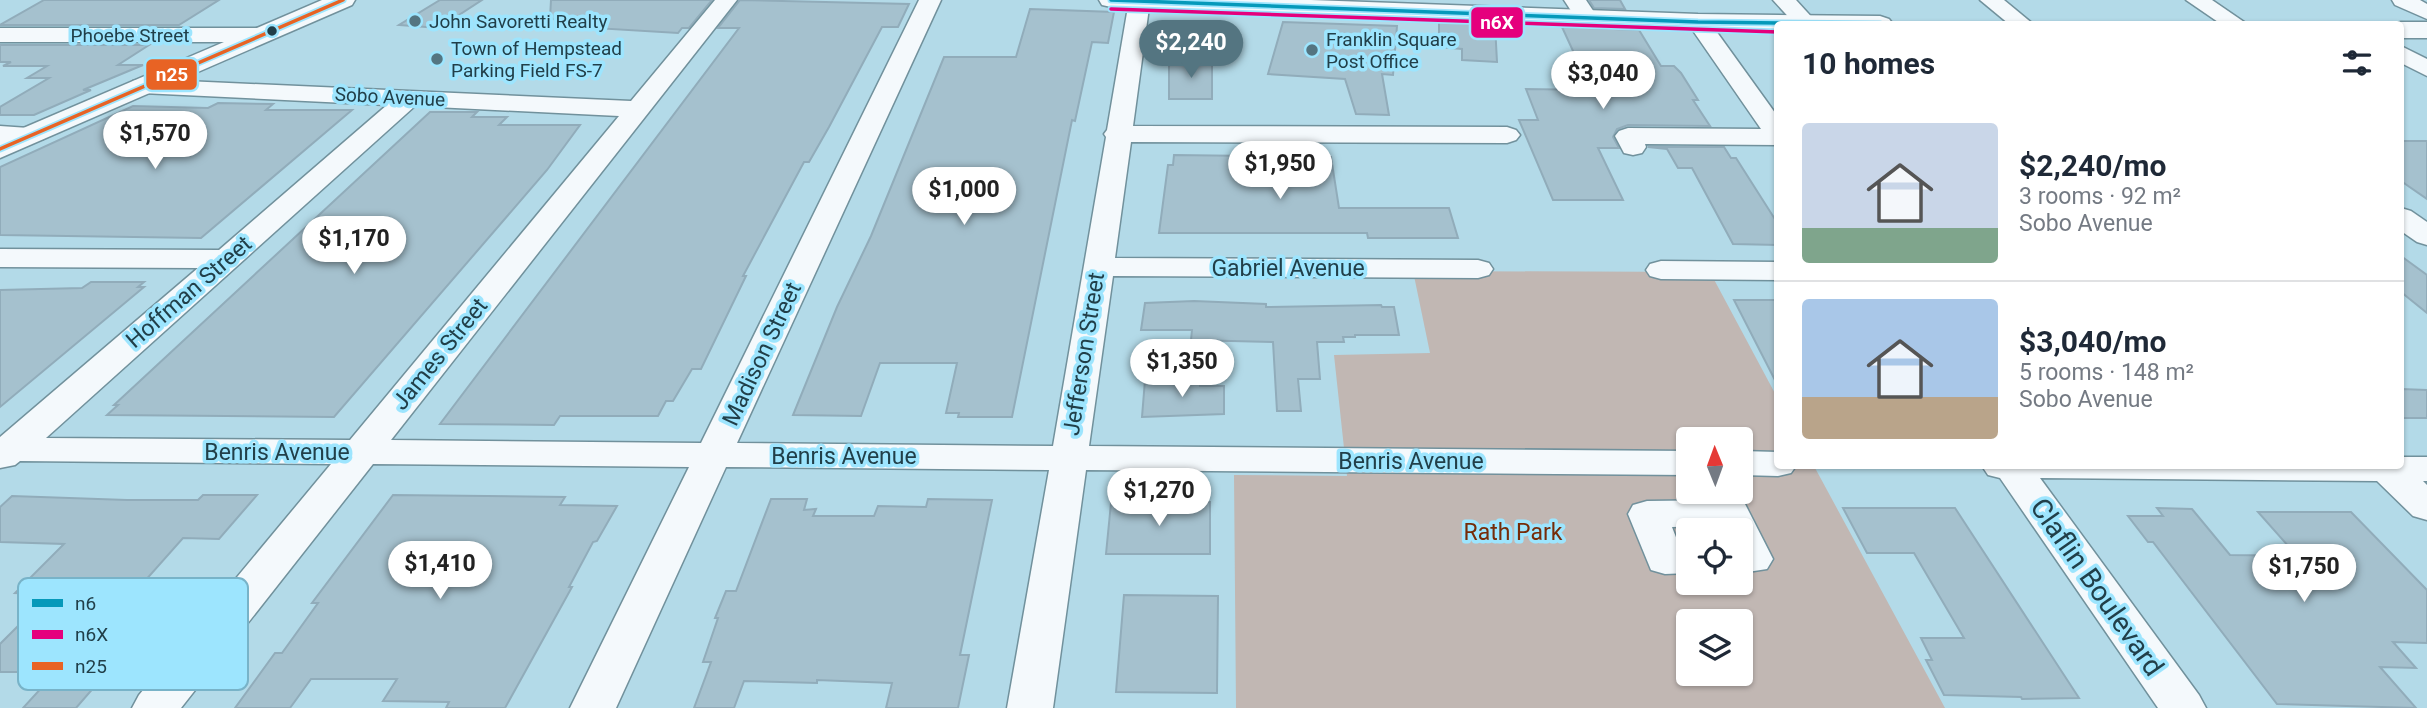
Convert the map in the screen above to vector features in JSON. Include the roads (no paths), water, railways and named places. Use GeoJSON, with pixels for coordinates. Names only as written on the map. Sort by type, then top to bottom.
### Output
{"type":"FeatureCollection","features":[{"type":"Feature","properties":{"kind":"main road"},"geometry":{"type":"LineString","coordinates":[[0,149],[343,0]]}},
{"type":"Feature","properties":{"kind":"main road"},"geometry":{"type":"LineString","coordinates":[[1145,1],[1581,9],[1698,22],[1774,23]]}},
{"type":"Feature","properties":{"kind":"main road"},"geometry":{"type":"LineString","coordinates":[[2404,30],[2427,30]]}},
{"type":"Feature","properties":{"kind":"street","name":"James Street"},"geometry":{"type":"LineString","coordinates":[[248,592],[726,0]]}},
{"type":"Feature","properties":{"kind":"street","name":"Madison Street"},"geometry":{"type":"LineString","coordinates":[[593,708],[930,0]]}},
{"type":"Feature","properties":{"kind":"street"},"geometry":{"type":"LineString","coordinates":[[1784,0],[1804,21]]}},
{"type":"Feature","properties":{"kind":"street"},"geometry":{"type":"LineString","coordinates":[[1991,0],[2018,21]]}},
{"type":"Feature","properties":{"kind":"street"},"geometry":{"type":"LineString","coordinates":[[2197,0],[2231,21]]}},
{"type":"Feature","properties":{"kind":"street"},"geometry":{"type":"LineString","coordinates":[[2403,0],[2427,12]]}},
{"type":"Feature","properties":{"kind":"street","name":"Jefferson Street"},"geometry":{"type":"LineString","coordinates":[[1030,708],[1117,134],[1145,1]]}},
{"type":"Feature","properties":{"kind":"street"},"geometry":{"type":"LineString","coordinates":[[1698,22],[1774,130]]}},
{"type":"Feature","properties":{"kind":"street","name":"Phoebe Street"},"geometry":{"type":"LineString","coordinates":[[0,35],[261,34]]}},
{"type":"Feature","properties":{"kind":"street"},"geometry":{"type":"LineString","coordinates":[[145,35],[121,51],[211,56]]}},
{"type":"Feature","properties":{"kind":"street"},"geometry":{"type":"LineString","coordinates":[[2404,55],[2427,69]]}},
{"type":"Feature","properties":{"kind":"street","name":"Sobo Avenue"},"geometry":{"type":"LineString","coordinates":[[142,86],[637,109]]}},
{"type":"Feature","properties":{"kind":"street","name":"Hoffman Street"},"geometry":{"type":"LineString","coordinates":[[3,452],[410,98]]}},
{"type":"Feature","properties":{"kind":"street"},"geometry":{"type":"LineString","coordinates":[[0,134],[34,134]]}},
{"type":"Feature","properties":{"kind":"street"},"geometry":{"type":"LineString","coordinates":[[1117,134],[1494,135]]}},
{"type":"Feature","properties":{"kind":"street"},"geometry":{"type":"LineString","coordinates":[[1641,142],[1774,136]]}},
{"type":"Feature","properties":{"kind":"street"},"geometry":{"type":"LineString","coordinates":[[2404,219],[2427,236]]}},
{"type":"Feature","properties":{"kind":"street"},"geometry":{"type":"LineString","coordinates":[[0,258],[226,259]]}},
{"type":"Feature","properties":{"kind":"street","name":"Gabriel Avenue"},"geometry":{"type":"LineString","coordinates":[[1097,267],[1478,269]]}},
{"type":"Feature","properties":{"kind":"street"},"geometry":{"type":"LineString","coordinates":[[1661,270],[1774,271]]}},
{"type":"Feature","properties":{"kind":"street","name":"Benris Avenue"},"geometry":{"type":"LineString","coordinates":[[3,452],[360,452],[1676,463]]}},
{"type":"Feature","properties":{"kind":"street"},"geometry":{"type":"LineString","coordinates":[[1754,463],[1774,464]]}},
{"type":"Feature","properties":{"kind":"street"},"geometry":{"type":"LineString","coordinates":[[2404,467],[2427,468]]}},
{"type":"Feature","properties":{"kind":"street","name":"Claflin Boulevard"},"geometry":{"type":"LineString","coordinates":[[2013,469],[2183,708]]}},
{"type":"Feature","properties":{"kind":"street"},"geometry":{"type":"LineString","coordinates":[[2387,469],[2427,507]]}},
{"type":"Feature","properties":{"kind":"street"},"geometry":{"type":"LineString","coordinates":[[1676,560],[1665,560],[1647,514],[1723,517]]}},
{"type":"Feature","properties":{"kind":"street","name":"James Street"},"geometry":{"type":"LineString","coordinates":[[155,708],[169,690]]}},
{"type":"Feature","properties":{"kind":"place","name":"John Savoretti Realty"},"geometry":{"type":"Point","coordinates":[415,21]}},
{"type":"Feature","properties":{"kind":"place","name":"Franklin Square Post Office"},"geometry":{"type":"Point","coordinates":[1312,50]}},
{"type":"Feature","properties":{"kind":"place","name":"Town of Hempstead Parking Field FS-7"},"geometry":{"type":"Point","coordinates":[437,59]}},
{"type":"Feature","properties":{"kind":"park label","name":"Rath Park"},"geometry":{"type":"Point","coordinates":[1513,532]}}]}
